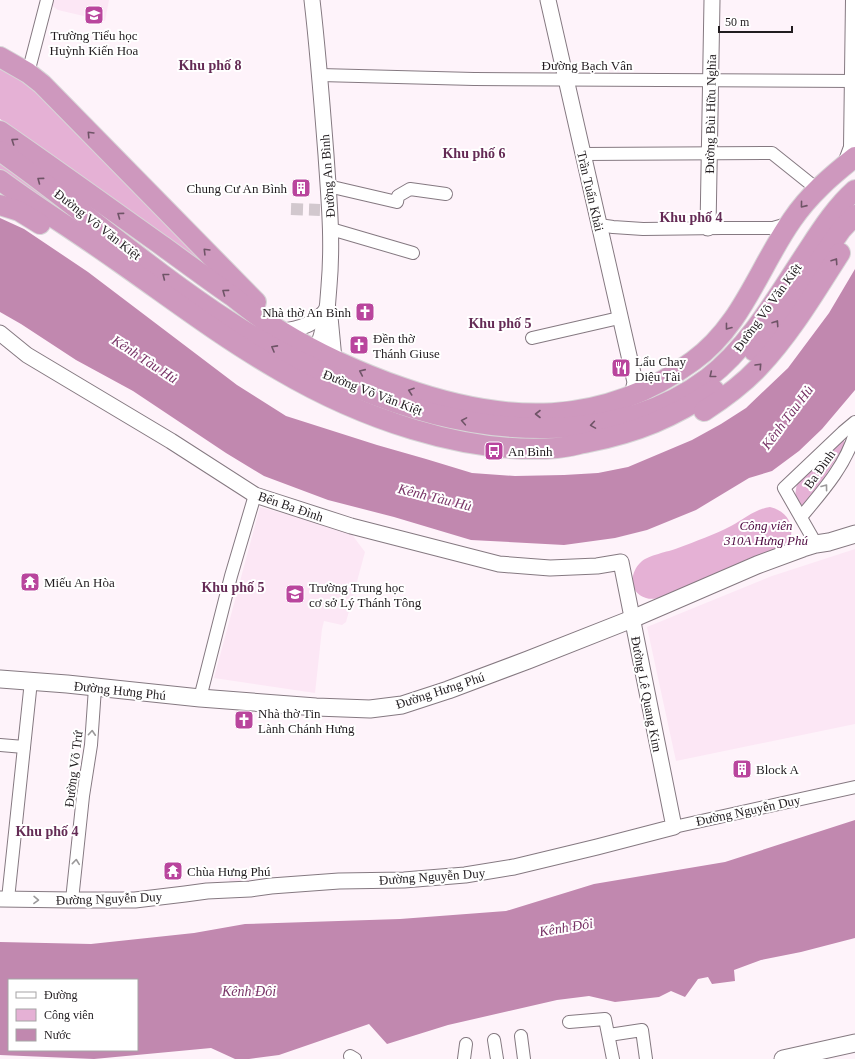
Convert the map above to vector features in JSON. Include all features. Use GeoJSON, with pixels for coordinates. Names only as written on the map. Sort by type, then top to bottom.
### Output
{"type":"FeatureCollection","features":[{"type":"Feature","properties":{"kind":"highway"},"geometry":{"type":"LineString","coordinates":[[0,57],[28,72],[42,84],[254,300],[274,327]]}},
{"type":"Feature","properties":{"kind":"highway","name":"Đường Võ Văn Kiệt"},"geometry":{"type":"LineString","coordinates":[[0,131],[60,172],[274,327],[305,373],[346,415],[398,433],[484,457],[531,461],[558,459],[631,444],[662,434],[687,422],[716,404],[759,367],[785,336],[845,246],[855,234]]}},
{"type":"Feature","properties":{"kind":"highway","name":"Đường Võ Văn Kiệt"},"geometry":{"type":"LineString","coordinates":[[0,151],[211,310],[305,373],[342,403],[366,413],[411,428],[457,440],[495,447],[529,449],[559,448],[615,436],[665,419],[691,406],[732,375],[745,362],[770,332],[825,251],[855,215]]}},
{"type":"Feature","properties":{"kind":"highway","name":"Đường Võ Văn Kiệt"},"geometry":{"type":"LineString","coordinates":[[0,180],[220,334],[280,371],[305,373],[334,360],[363,373],[445,402],[493,412],[545,414],[572,412],[603,405],[674,375],[707,351],[734,320],[781,230],[817,189],[848,163]]}},
{"type":"Feature","properties":{"kind":"highway","name":"Đường Võ Văn Kiệt"},"geometry":{"type":"LineString","coordinates":[[0,204],[19,211],[71,242],[211,343],[251,368],[305,373],[340,380],[378,397],[428,414],[490,425],[526,429],[574,428],[613,422],[644,412],[680,396],[722,367],[757,326],[817,236],[845,199],[855,190]]}},
{"type":"Feature","properties":{"kind":"highway"},"geometry":{"type":"LineString","coordinates":[[71,242],[119,262]]}},
{"type":"Feature","properties":{"kind":"highway"},"geometry":{"type":"LineString","coordinates":[[334,360],[334,370],[340,380]]}},
{"type":"Feature","properties":{"kind":"main road","name":"Đường Hưng Phú"},"geometry":{"type":"LineString","coordinates":[[0,679],[200,698],[340,708],[376,708],[402,705],[528,660],[632,619],[757,564],[816,544],[829,542],[855,534]]}},
{"type":"Feature","properties":{"kind":"main road"},"geometry":{"type":"LineString","coordinates":[[783,1059],[855,1042]]}},
{"type":"Feature","properties":{"kind":"street"},"geometry":{"type":"LineString","coordinates":[[28,72],[47,0]]}},
{"type":"Feature","properties":{"kind":"street","name":"Đường An Bình"},"geometry":{"type":"LineString","coordinates":[[305,373],[324,329],[328,308],[331,268],[331,229],[328,186],[320,75],[312,0]]}},
{"type":"Feature","properties":{"kind":"street","name":"Trần Tuấn Khải"},"geometry":{"type":"LineString","coordinates":[[548,0],[619,318],[637,390]]}},
{"type":"Feature","properties":{"kind":"street","name":"Đường Bùi Hữu Nghĩa"},"geometry":{"type":"LineString","coordinates":[[708,228],[712,0]]}},
{"type":"Feature","properties":{"kind":"street"},"geometry":{"type":"LineString","coordinates":[[848,163],[847,157],[850,147],[853,81],[852,0]]}},
{"type":"Feature","properties":{"kind":"street","name":"Đường Bạch Vân"},"geometry":{"type":"LineString","coordinates":[[320,75],[474,79],[853,81]]}},
{"type":"Feature","properties":{"kind":"street"},"geometry":{"type":"LineString","coordinates":[[583,154],[709,154],[772,152],[817,189]]}},
{"type":"Feature","properties":{"kind":"street"},"geometry":{"type":"LineString","coordinates":[[328,186],[397,202],[398,196],[410,189],[446,194]]}},
{"type":"Feature","properties":{"kind":"street"},"geometry":{"type":"LineString","coordinates":[[599,225],[643,229],[708,228],[781,230]]}},
{"type":"Feature","properties":{"kind":"street"},"geometry":{"type":"LineString","coordinates":[[331,229],[413,253]]}},
{"type":"Feature","properties":{"kind":"street"},"geometry":{"type":"LineString","coordinates":[[274,327],[291,330],[304,326],[319,317],[328,308]]}},
{"type":"Feature","properties":{"kind":"street"},"geometry":{"type":"LineString","coordinates":[[328,308],[331,322],[334,360]]}},
{"type":"Feature","properties":{"kind":"street"},"geometry":{"type":"LineString","coordinates":[[532,338],[619,318]]}},
{"type":"Feature","properties":{"kind":"street","name":"Bến Ba Đình"},"geometry":{"type":"LineString","coordinates":[[0,333],[27,354],[171,441],[255,495],[351,526],[499,564],[550,568],[597,566],[621,562]]}},
{"type":"Feature","properties":{"kind":"street","name":"Ba Đình"},"geometry":{"type":"LineString","coordinates":[[855,422],[784,488],[801,517],[837,471],[848,452],[855,433]]}},
{"type":"Feature","properties":{"kind":"street"},"geometry":{"type":"LineString","coordinates":[[200,698],[231,576],[255,495]]}},
{"type":"Feature","properties":{"kind":"street"},"geometry":{"type":"LineString","coordinates":[[801,517],[816,544]]}},
{"type":"Feature","properties":{"kind":"street","name":"Đường Lê Quang Kim"},"geometry":{"type":"LineString","coordinates":[[621,562],[674,827]]}},
{"type":"Feature","properties":{"kind":"street"},"geometry":{"type":"LineString","coordinates":[[4,899],[31,681]]}},
{"type":"Feature","properties":{"kind":"street","name":"Đường Võ Trứ"},"geometry":{"type":"LineString","coordinates":[[72,900],[83,796],[91,745],[94,688]]}},
{"type":"Feature","properties":{"kind":"street"},"geometry":{"type":"LineString","coordinates":[[0,745],[24,747]]}},
{"type":"Feature","properties":{"kind":"street","name":"Đường Nguyễn Duy"},"geometry":{"type":"LineString","coordinates":[[4,899],[135,900],[207,891],[271,886],[339,881],[404,880],[465,875],[514,867],[674,827],[855,787]]}},
{"type":"Feature","properties":{"kind":"street"},"geometry":{"type":"LineString","coordinates":[[569,1022],[605,1019],[613,1059]]}},
{"type":"Feature","properties":{"kind":"street"},"geometry":{"type":"LineString","coordinates":[[609,1035],[642,1030],[646,1059]]}},
{"type":"Feature","properties":{"kind":"street"},"geometry":{"type":"LineString","coordinates":[[521,1036],[524,1059]]}},
{"type":"Feature","properties":{"kind":"street"},"geometry":{"type":"LineString","coordinates":[[494,1040],[497,1059]]}},
{"type":"Feature","properties":{"kind":"street"},"geometry":{"type":"LineString","coordinates":[[464,1059],[466,1044]]}},
{"type":"Feature","properties":{"kind":"shaded area","name":"Trường Tiểu học Huỳnh Kiến Hoa"},"geometry":{"type":"Polygon","coordinates":[[[52,0],[109,0],[105,21],[58,10],[51,5],[52,0]]]}},
{"type":"Feature","properties":{"kind":"shaded area","name":"Trường Trung học cơ sở Lý Thánh Tông"},"geometry":{"type":"Polygon","coordinates":[[[260,507],[350,532],[365,552],[346,622],[342,625],[324,621],[315,693],[214,678],[260,507]]]}},
{"type":"Feature","properties":{"kind":"shaded area"},"geometry":{"type":"Polygon","coordinates":[[[855,549],[855,724],[676,761],[647,627],[772,576],[855,549]]]}},
{"type":"Feature","properties":{"kind":"shaded area"},"geometry":{"type":"Polygon","coordinates":[[[249,869],[250,889],[230,889],[229,873],[249,869]]]}},
{"type":"Feature","properties":{"kind":"green space"},"geometry":{"type":"Polygon","coordinates":[[[0,65],[22,76],[241,297],[66,165],[0,119],[0,65]]]}},
{"type":"Feature","properties":{"kind":"green space"},"geometry":{"type":"Polygon","coordinates":[[[0,159],[66,207],[62,211],[32,193],[0,169],[0,159]]]}},
{"type":"Feature","properties":{"kind":"green space"},"geometry":{"type":"Polygon","coordinates":[[[844,440],[845,444],[821,483],[804,507],[801,508],[795,496],[797,483],[841,441],[844,440]]]}},
{"type":"Feature","properties":{"kind":"green space","name":"Công viên 310A Hưng Phú"},"geometry":{"type":"Polygon","coordinates":[[[770,507],[777,509],[787,517],[790,522],[790,541],[786,547],[664,597],[648,599],[636,592],[633,582],[634,572],[637,566],[644,560],[712,535],[731,526],[754,512],[770,507]]]}},
{"type":"Feature","properties":{"kind":"water","name":"Kênh Tàu Hủ"},"geometry":{"type":"Polygon","coordinates":[[[0,218],[24,229],[88,272],[237,385],[286,416],[472,473],[515,476],[598,473],[628,467],[692,440],[746,408],[788,368],[829,313],[855,269],[855,390],[822,429],[799,451],[772,471],[749,478],[696,510],[647,530],[615,538],[564,545],[471,540],[394,517],[328,500],[264,476],[226,453],[133,391],[76,360],[0,312],[0,218]]]}},
{"type":"Feature","properties":{"kind":"water","name":"Kênh Đôi"},"geometry":{"type":"Polygon","coordinates":[[[855,820],[855,938],[801,952],[761,960],[734,970],[735,981],[712,984],[708,977],[698,979],[685,997],[671,991],[659,997],[615,1002],[589,996],[557,1000],[448,1025],[387,1044],[369,1024],[279,1055],[249,1059],[235,1059],[211,1048],[94,1059],[0,1055],[0,942],[91,944],[194,933],[245,924],[400,919],[506,911],[594,884],[725,862],[855,820]]]}},
{"type":"Feature","properties":{"kind":"tunnel"},"geometry":{"type":"LineString","coordinates":[[291,209],[320,210]]}},
{"type":"Feature","properties":{"kind":"place","name":"Trường Tiểu học Huỳnh Kiến Hoa"},"geometry":{"type":"Point","coordinates":[94,15]}},
{"type":"Feature","properties":{"kind":"place","name":"Chung Cư An Bình"},"geometry":{"type":"Point","coordinates":[301,188]}},
{"type":"Feature","properties":{"kind":"place","name":"Nhà thờ An Bình"},"geometry":{"type":"Point","coordinates":[365,312]}},
{"type":"Feature","properties":{"kind":"place","name":"Đền thờ Thánh Giuse"},"geometry":{"type":"Point","coordinates":[359,345]}},
{"type":"Feature","properties":{"kind":"place","name":"Lẩu Chay Diệu Tài"},"geometry":{"type":"Point","coordinates":[621,368]}},
{"type":"Feature","properties":{"kind":"place","name":"An Bình"},"geometry":{"type":"Point","coordinates":[494,451]}},
{"type":"Feature","properties":{"kind":"place","name":"Miếu An Hòa"},"geometry":{"type":"Point","coordinates":[30,582]}},
{"type":"Feature","properties":{"kind":"place","name":"Trường Trung học cơ sở Lý Thánh Tông"},"geometry":{"type":"Point","coordinates":[295,594]}},
{"type":"Feature","properties":{"kind":"place","name":"Nhà thờ Tin Lành Chánh Hưng"},"geometry":{"type":"Point","coordinates":[244,720]}},
{"type":"Feature","properties":{"kind":"place","name":"Block A"},"geometry":{"type":"Point","coordinates":[742,769]}},
{"type":"Feature","properties":{"kind":"place","name":"Chùa Hưng Phú"},"geometry":{"type":"Point","coordinates":[173,871]}},
{"type":"Feature","properties":{"kind":"district","name":"Khu phố 8"},"geometry":{"type":"Point","coordinates":[210,65]}},
{"type":"Feature","properties":{"kind":"district","name":"Khu phố 6"},"geometry":{"type":"Point","coordinates":[474,153]}},
{"type":"Feature","properties":{"kind":"district","name":"Khu phố 4"},"geometry":{"type":"Point","coordinates":[691,217]}},
{"type":"Feature","properties":{"kind":"district","name":"Khu phố 5"},"geometry":{"type":"Point","coordinates":[500,323]}},
{"type":"Feature","properties":{"kind":"district","name":"Khu phố 5"},"geometry":{"type":"Point","coordinates":[233,587]}},
{"type":"Feature","properties":{"kind":"district","name":"Khu phố 4"},"geometry":{"type":"Point","coordinates":[47,831]}}]}
